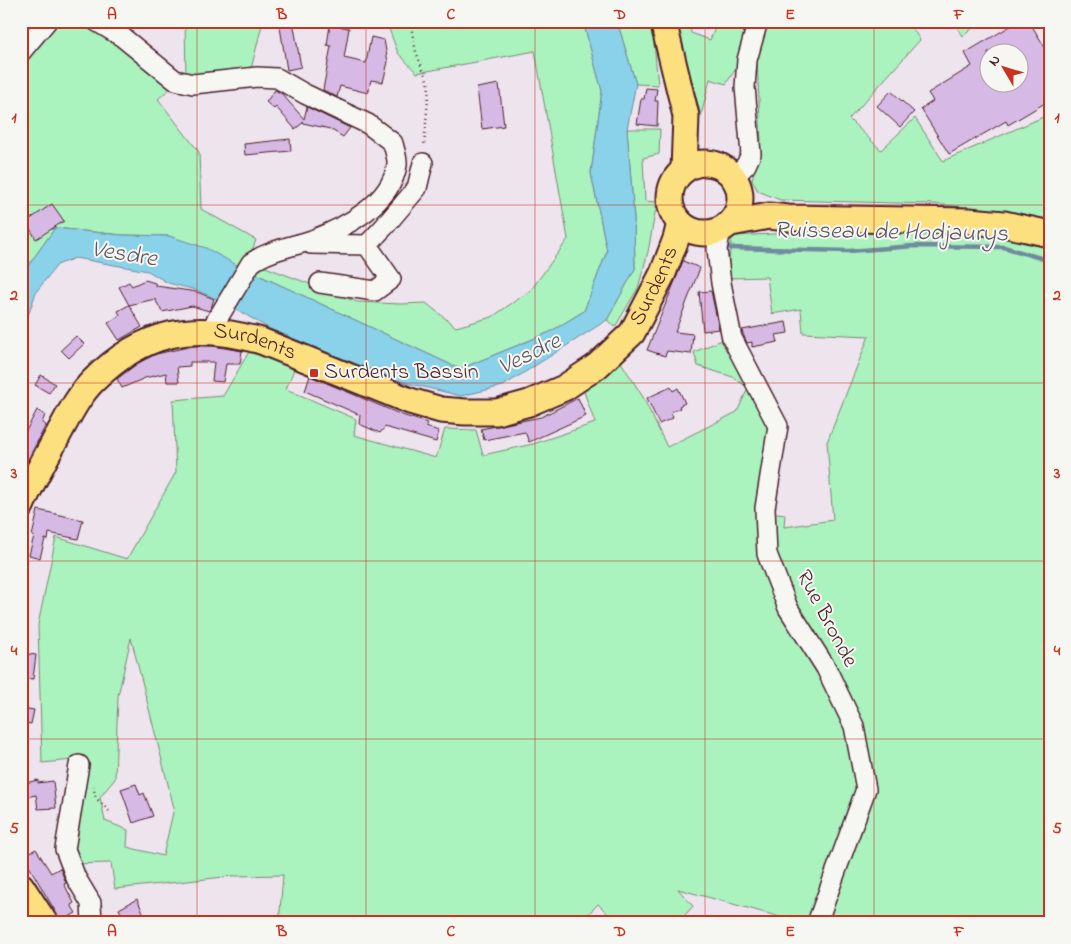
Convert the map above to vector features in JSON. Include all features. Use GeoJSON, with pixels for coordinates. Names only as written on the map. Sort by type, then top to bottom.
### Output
{"type":"FeatureCollection","features":[{"type":"Feature","properties":{"kind":"main road"},"geometry":{"type":"LineString","coordinates":[[664,21],[686,116],[684,170]]}},
{"type":"Feature","properties":{"kind":"main road"},"geometry":{"type":"LineString","coordinates":[[686,116],[702,142],[732,179],[769,216]]}},
{"type":"Feature","properties":{"kind":"main road"},"geometry":{"type":"LineString","coordinates":[[726,226],[739,207],[741,199],[732,179],[712,163],[692,165],[684,170],[672,186],[670,205],[680,223],[689,230],[699,233],[711,233],[726,226],[769,216],[788,218],[969,221],[1004,224],[1050,234]]}},
{"type":"Feature","properties":{"kind":"main road","name":"Surdents"},"geometry":{"type":"LineString","coordinates":[[21,506],[34,478],[71,411],[93,382],[122,357],[163,335],[210,330],[236,333],[261,341],[410,401],[441,410],[497,412],[529,403],[564,388],[597,366],[632,334],[662,273],[676,239],[680,223]]}},
{"type":"Feature","properties":{"kind":"main road"},"geometry":{"type":"LineString","coordinates":[[21,886],[45,923]]}},
{"type":"Feature","properties":{"kind":"street"},"geometry":{"type":"LineString","coordinates":[[21,52],[47,21]]}},
{"type":"Feature","properties":{"kind":"street"},"geometry":{"type":"LineString","coordinates":[[96,21],[121,36],[175,80],[194,84],[257,77],[277,78],[305,94],[368,124],[393,143],[397,164],[392,179],[388,188],[365,213],[339,229],[300,244]]}},
{"type":"Feature","properties":{"kind":"street"},"geometry":{"type":"LineString","coordinates":[[732,179],[746,164],[751,154],[745,87],[747,60],[758,21]]}},
{"type":"Feature","properties":{"kind":"street"},"geometry":{"type":"LineString","coordinates":[[210,330],[259,248],[300,244],[367,245],[417,188],[423,163]]}},
{"type":"Feature","properties":{"kind":"street"},"geometry":{"type":"LineString","coordinates":[[392,179],[417,188]]}},
{"type":"Feature","properties":{"kind":"street","name":"Surdents"},"geometry":{"type":"LineString","coordinates":[[726,226],[717,249],[721,283],[732,338]]}},
{"type":"Feature","properties":{"kind":"street"},"geometry":{"type":"LineString","coordinates":[[320,283],[375,292],[391,279],[367,245]]}},
{"type":"Feature","properties":{"kind":"street","name":"Rue Bronde"},"geometry":{"type":"LineString","coordinates":[[732,338],[778,426],[764,508],[767,554],[788,608],[826,668],[854,726],[866,788],[817,923]]}},
{"type":"Feature","properties":{"kind":"street"},"geometry":{"type":"LineString","coordinates":[[78,765],[65,849],[76,878],[91,903],[92,923]]}},
{"type":"Feature","properties":{"kind":"path"},"geometry":{"type":"LineString","coordinates":[[410,21],[416,52],[429,86],[423,163]]}},
{"type":"Feature","properties":{"kind":"path"},"geometry":{"type":"LineString","coordinates":[[78,765],[87,768],[96,798],[110,811]]}},
{"type":"Feature","properties":{"kind":"green space"},"geometry":{"type":"Polygon","coordinates":[[[61,21],[90,21],[172,87],[158,99],[199,152],[201,209],[256,240],[245,270],[169,236],[122,235],[55,228],[21,276],[21,64],[55,24],[61,21]]]}},
{"type":"Feature","properties":{"kind":"green space"},"geometry":{"type":"Polygon","coordinates":[[[185,21],[263,21],[250,73],[186,77],[185,21]]]}},
{"type":"Feature","properties":{"kind":"green space"},"geometry":{"type":"Polygon","coordinates":[[[386,21],[583,21],[602,91],[591,173],[607,251],[584,311],[550,332],[460,369],[250,271],[260,265],[357,302],[426,303],[456,327],[492,317],[531,290],[568,239],[535,51],[417,73],[398,53],[386,21]]]}},
{"type":"Feature","properties":{"kind":"green space"},"geometry":{"type":"Polygon","coordinates":[[[617,21],[652,21],[658,85],[636,84],[617,21]]]}},
{"type":"Feature","properties":{"kind":"green space"},"geometry":{"type":"Polygon","coordinates":[[[676,21],[690,21],[691,33],[710,40],[718,21],[745,23],[740,62],[726,84],[710,79],[701,116],[676,21]]]}},
{"type":"Feature","properties":{"kind":"green space"},"geometry":{"type":"Polygon","coordinates":[[[766,21],[908,21],[920,40],[849,119],[881,150],[915,118],[943,161],[1050,114],[1050,221],[993,210],[934,204],[780,200],[758,191],[752,180],[761,142],[757,60],[766,21]]]}},
{"type":"Feature","properties":{"kind":"green space"},"geometry":{"type":"Polygon","coordinates":[[[953,21],[982,21],[963,36],[953,21]]]}},
{"type":"Feature","properties":{"kind":"green space"},"geometry":{"type":"Polygon","coordinates":[[[627,129],[660,129],[659,154],[643,158],[645,201],[657,202],[648,252],[638,288],[615,327],[607,320],[635,269],[634,218],[627,129]]]}},
{"type":"Feature","properties":{"kind":"green space"},"geometry":{"type":"Polygon","coordinates":[[[836,231],[998,235],[1050,249],[1050,923],[823,923],[872,786],[792,607],[771,536],[768,512],[785,514],[784,527],[833,520],[827,442],[869,336],[803,333],[801,309],[772,314],[767,277],[729,278],[729,260],[732,236],[836,231]]]}},
{"type":"Feature","properties":{"kind":"green space"},"geometry":{"type":"Polygon","coordinates":[[[729,337],[775,425],[759,500],[790,622],[844,719],[859,794],[815,923],[802,923],[678,889],[693,906],[678,923],[617,923],[598,904],[580,923],[279,923],[283,875],[233,876],[115,889],[111,863],[71,864],[83,759],[42,763],[38,625],[56,537],[127,559],[176,472],[173,400],[223,396],[250,350],[295,367],[286,389],[356,419],[354,435],[436,458],[445,429],[476,430],[483,455],[533,444],[595,423],[582,386],[619,359],[643,397],[667,447],[737,412],[748,388],[733,377],[698,366],[694,352],[729,337]],[[131,638],[118,696],[115,779],[100,797],[105,821],[128,830],[127,847],[163,856],[174,808],[131,638]]]}},
{"type":"Feature","properties":{"kind":"water","name":"Vesdre"},"geometry":{"type":"Polygon","coordinates":[[[583,21],[617,21],[636,84],[627,129],[634,218],[635,269],[607,320],[503,386],[461,396],[395,380],[268,328],[226,303],[196,290],[168,283],[148,271],[75,258],[57,265],[36,292],[21,337],[21,276],[55,228],[122,235],[169,236],[206,248],[242,268],[460,369],[550,332],[584,311],[607,251],[591,173],[602,91],[583,21]]]}},
{"type":"Feature","properties":{"kind":"building"},"geometry":{"type":"Polygon","coordinates":[[[279,21],[293,21],[301,67],[287,70],[279,21]]]}},
{"type":"Feature","properties":{"kind":"building"},"geometry":{"type":"Polygon","coordinates":[[[1019,21],[1029,21],[1050,56],[1050,100],[1008,125],[1006,121],[949,154],[921,109],[933,101],[928,93],[972,66],[965,53],[978,45],[978,92],[1028,92],[1028,42],[984,42],[1019,21]]]}},
{"type":"Feature","properties":{"kind":"building"},"geometry":{"type":"Polygon","coordinates":[[[330,25],[349,28],[344,58],[366,63],[371,37],[384,40],[388,62],[383,82],[371,80],[368,93],[340,86],[337,97],[323,90],[331,46],[327,45],[330,25]]]}},
{"type":"Feature","properties":{"kind":"building"},"geometry":{"type":"Polygon","coordinates":[[[499,84],[504,126],[482,129],[477,88],[499,84]]]}},
{"type":"Feature","properties":{"kind":"building"},"geometry":{"type":"Polygon","coordinates":[[[646,88],[657,89],[655,101],[658,101],[657,126],[637,124],[641,99],[644,99],[646,88]]]}},
{"type":"Feature","properties":{"kind":"building"},"geometry":{"type":"Polygon","coordinates":[[[275,90],[282,94],[304,119],[307,107],[350,128],[343,137],[330,129],[304,122],[295,129],[276,107],[274,109],[266,102],[275,90]]]}},
{"type":"Feature","properties":{"kind":"building"},"geometry":{"type":"Polygon","coordinates":[[[891,91],[914,112],[900,127],[877,106],[891,91]]]}},
{"type":"Feature","properties":{"kind":"building"},"geometry":{"type":"Polygon","coordinates":[[[290,139],[291,151],[245,155],[244,144],[290,139]]]}},
{"type":"Feature","properties":{"kind":"building"},"geometry":{"type":"Polygon","coordinates":[[[52,204],[64,221],[36,239],[26,222],[52,204]]]}},
{"type":"Feature","properties":{"kind":"building"},"geometry":{"type":"Polygon","coordinates":[[[683,261],[700,268],[675,332],[693,334],[691,354],[667,351],[665,356],[647,350],[683,261]]]}},
{"type":"Feature","properties":{"kind":"building"},"geometry":{"type":"Polygon","coordinates":[[[145,280],[155,283],[156,286],[197,292],[214,299],[209,311],[192,306],[162,312],[155,299],[129,305],[119,287],[129,282],[132,286],[145,280]]]}},
{"type":"Feature","properties":{"kind":"building"},"geometry":{"type":"Polygon","coordinates":[[[711,291],[719,329],[703,331],[699,292],[711,291]]]}},
{"type":"Feature","properties":{"kind":"building"},"geometry":{"type":"Polygon","coordinates":[[[129,305],[142,327],[119,340],[108,323],[120,315],[118,311],[129,305]]]}},
{"type":"Feature","properties":{"kind":"building"},"geometry":{"type":"Polygon","coordinates":[[[786,322],[788,333],[776,335],[778,342],[752,347],[752,342],[747,343],[742,330],[786,322]]]}},
{"type":"Feature","properties":{"kind":"building"},"geometry":{"type":"Polygon","coordinates":[[[76,336],[84,344],[69,358],[61,350],[76,336]]]}},
{"type":"Feature","properties":{"kind":"building"},"geometry":{"type":"Polygon","coordinates":[[[193,346],[213,346],[242,351],[240,364],[226,364],[223,382],[212,381],[214,362],[190,362],[190,366],[177,367],[179,382],[167,382],[166,373],[145,378],[122,388],[117,379],[138,363],[156,354],[193,346]]]}},
{"type":"Feature","properties":{"kind":"building"},"geometry":{"type":"Polygon","coordinates":[[[41,375],[55,384],[49,393],[35,385],[41,375]]]}},
{"type":"Feature","properties":{"kind":"building"},"geometry":{"type":"Polygon","coordinates":[[[310,376],[402,415],[427,423],[426,427],[439,431],[436,442],[385,427],[380,433],[359,424],[360,415],[305,391],[310,376]]]}},
{"type":"Feature","properties":{"kind":"building"},"geometry":{"type":"Polygon","coordinates":[[[671,387],[673,391],[678,388],[685,403],[679,406],[680,408],[671,412],[673,418],[659,424],[647,398],[671,387]]]}},
{"type":"Feature","properties":{"kind":"building"},"geometry":{"type":"Polygon","coordinates":[[[578,398],[586,416],[529,442],[525,432],[484,440],[481,429],[541,417],[578,398]]]}},
{"type":"Feature","properties":{"kind":"building"},"geometry":{"type":"Polygon","coordinates":[[[37,410],[45,415],[42,423],[46,425],[21,473],[21,440],[37,410]]]}},
{"type":"Feature","properties":{"kind":"building"},"geometry":{"type":"Polygon","coordinates":[[[38,510],[83,520],[78,539],[49,533],[48,540],[45,539],[40,558],[29,555],[38,510]]]}},
{"type":"Feature","properties":{"kind":"building"},"geometry":{"type":"Polygon","coordinates":[[[21,653],[36,655],[33,679],[21,678],[21,653]]]}},
{"type":"Feature","properties":{"kind":"building"},"geometry":{"type":"Polygon","coordinates":[[[21,708],[34,710],[31,724],[21,722],[21,708]]]}},
{"type":"Feature","properties":{"kind":"building"},"geometry":{"type":"Polygon","coordinates":[[[38,780],[38,783],[53,781],[56,808],[38,809],[36,795],[21,798],[21,784],[38,780]]]}},
{"type":"Feature","properties":{"kind":"building"},"geometry":{"type":"Polygon","coordinates":[[[136,784],[140,795],[144,793],[153,816],[133,823],[121,789],[136,784]]]}},
{"type":"Feature","properties":{"kind":"building"},"geometry":{"type":"Polygon","coordinates":[[[36,849],[51,873],[60,868],[66,883],[64,884],[74,903],[71,905],[76,913],[61,921],[23,856],[36,849]]]}},
{"type":"Feature","properties":{"kind":"building"},"geometry":{"type":"Polygon","coordinates":[[[137,899],[148,923],[126,923],[119,909],[137,899]]]}},
{"type":"Feature","properties":{"kind":"waterway","name":"Ruisseau de Hodjaurys"},"geometry":{"type":"LineString","coordinates":[[730,248],[849,251],[914,246],[1004,247],[1050,261]]}},
{"type":"Feature","properties":{"kind":"place","name":"Surdents Bassin"},"geometry":{"type":"Point","coordinates":[314,373]}}]}
